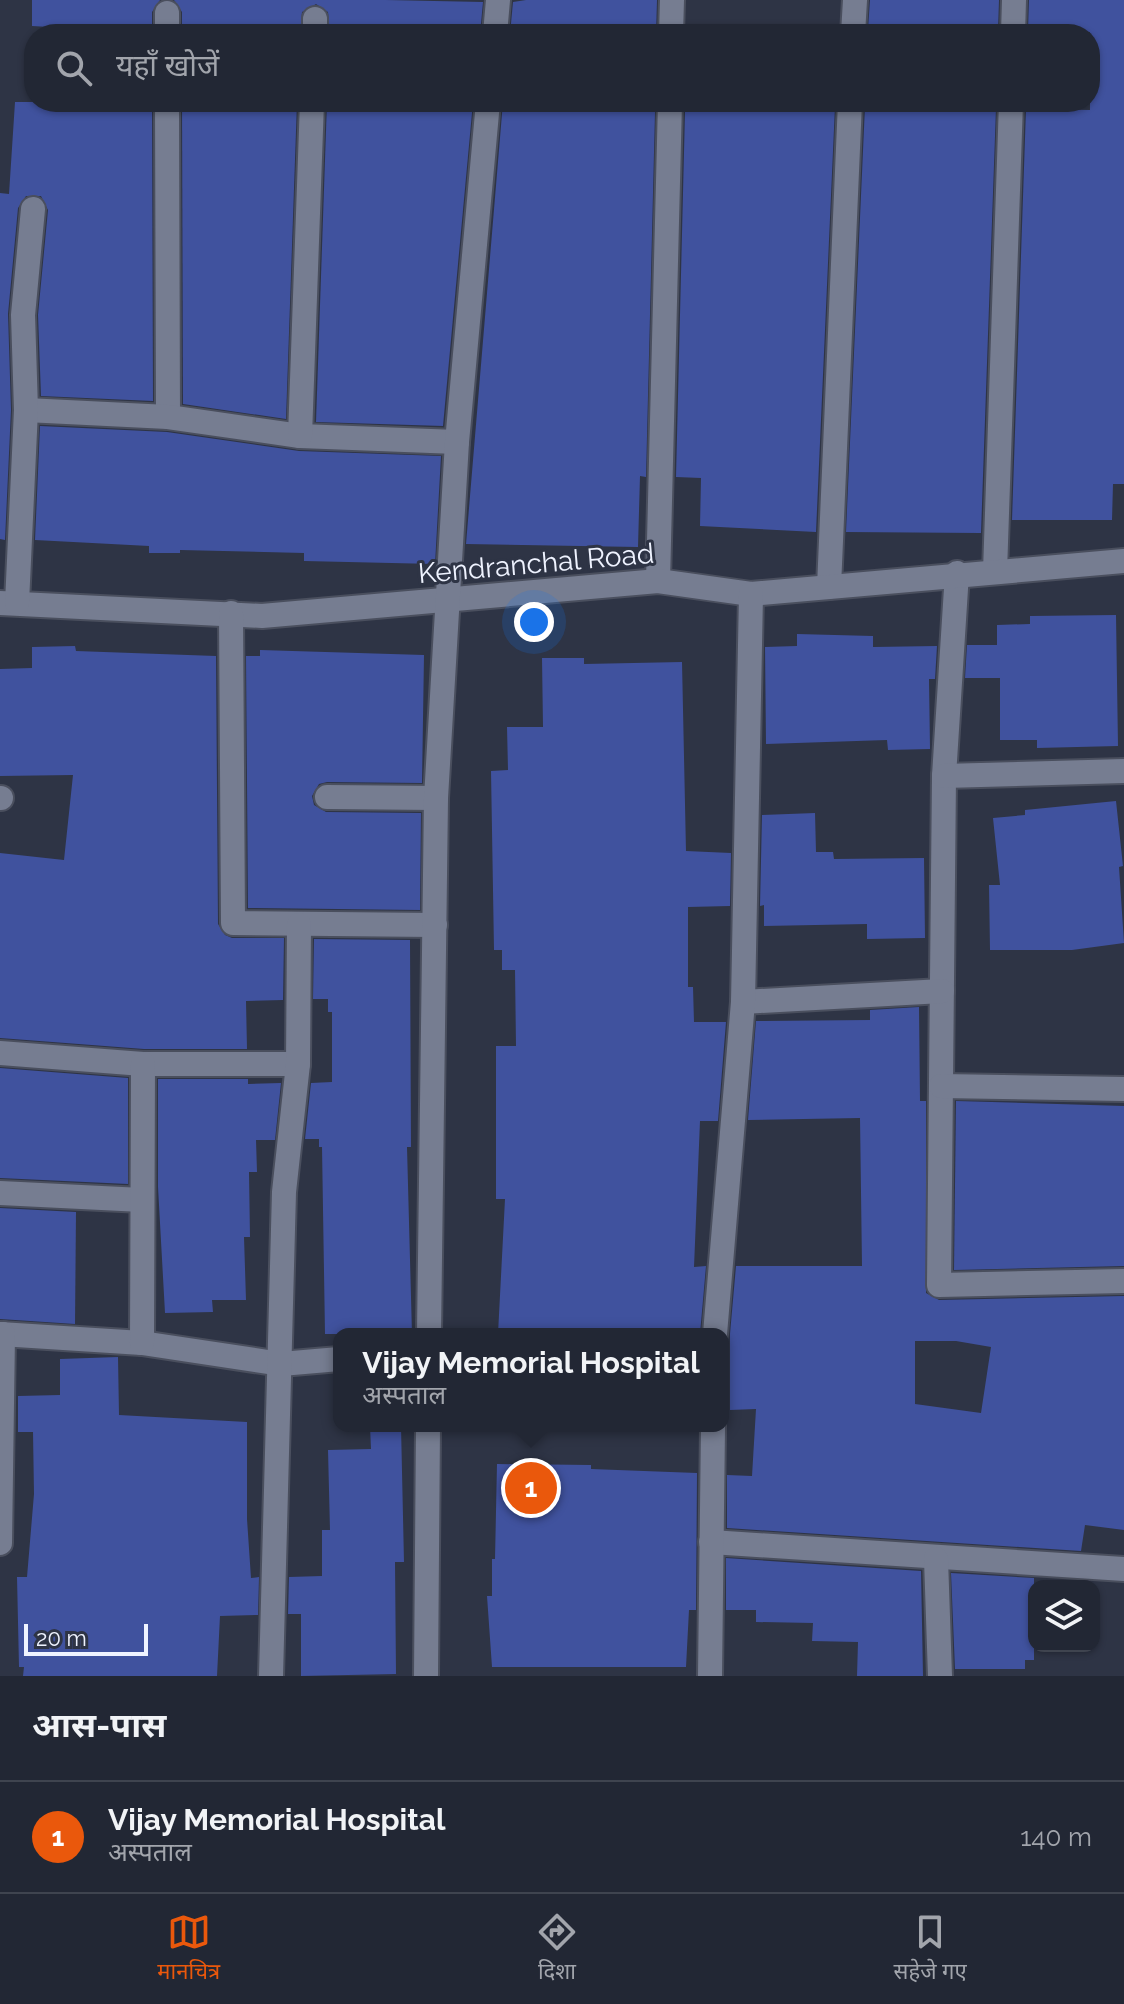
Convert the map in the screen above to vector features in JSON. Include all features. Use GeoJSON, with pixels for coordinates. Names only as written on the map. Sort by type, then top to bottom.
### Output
{"type":"FeatureCollection","features":[{"type":"Feature","properties":{"kind":"street"},"geometry":{"type":"LineString","coordinates":[[496,24],[498,0]]}},
{"type":"Feature","properties":{"kind":"street"},"geometry":{"type":"LineString","coordinates":[[671,24],[672,0]]}},
{"type":"Feature","properties":{"kind":"street"},"geometry":{"type":"LineString","coordinates":[[854,24],[855,0]]}},
{"type":"Feature","properties":{"kind":"street"},"geometry":{"type":"LineString","coordinates":[[1013,24],[1014,0]]}},
{"type":"Feature","properties":{"kind":"street"},"geometry":{"type":"LineString","coordinates":[[167,112],[168,417]]}},
{"type":"Feature","properties":{"kind":"street"},"geometry":{"type":"LineString","coordinates":[[300,436],[312,112]]}},
{"type":"Feature","properties":{"kind":"street"},"geometry":{"type":"LineString","coordinates":[[429,1328],[436,798],[457,442],[487,112]]}},
{"type":"Feature","properties":{"kind":"street"},"geometry":{"type":"LineString","coordinates":[[658,581],[670,112]]}},
{"type":"Feature","properties":{"kind":"street"},"geometry":{"type":"LineString","coordinates":[[829,587],[850,112]]}},
{"type":"Feature","properties":{"kind":"street"},"geometry":{"type":"LineString","coordinates":[[995,572],[1011,112]]}},
{"type":"Feature","properties":{"kind":"street"},"geometry":{"type":"LineString","coordinates":[[9,603],[26,410],[23,315],[33,209]]}},
{"type":"Feature","properties":{"kind":"street"},"geometry":{"type":"LineString","coordinates":[[26,410],[168,417],[300,436],[457,442]]}},
{"type":"Feature","properties":{"kind":"street","name":"Kendranchal Road"},"geometry":{"type":"LineString","coordinates":[[9,603],[262,616],[658,581],[751,594],[957,573],[1124,561]]}},
{"type":"Feature","properties":{"kind":"street"},"geometry":{"type":"LineString","coordinates":[[957,573],[944,776],[939,1285],[1124,1281]]}},
{"type":"Feature","properties":{"kind":"street"},"geometry":{"type":"LineString","coordinates":[[716,1328],[743,1002],[751,594]]}},
{"type":"Feature","properties":{"kind":"street"},"geometry":{"type":"LineString","coordinates":[[231,613],[233,923],[435,925]]}},
{"type":"Feature","properties":{"kind":"street"},"geometry":{"type":"LineString","coordinates":[[944,776],[1124,771]]}},
{"type":"Feature","properties":{"kind":"street"},"geometry":{"type":"LineString","coordinates":[[327,797],[436,798]]}},
{"type":"Feature","properties":{"kind":"street"},"geometry":{"type":"LineString","coordinates":[[271,1676],[284,1192],[298,1064],[299,925]]}},
{"type":"Feature","properties":{"kind":"street"},"geometry":{"type":"LineString","coordinates":[[743,1002],[942,991]]}},
{"type":"Feature","properties":{"kind":"street"},"geometry":{"type":"LineString","coordinates":[[0,1053],[143,1064],[298,1064]]}},
{"type":"Feature","properties":{"kind":"street"},"geometry":{"type":"LineString","coordinates":[[142,1343],[143,1064]]}},
{"type":"Feature","properties":{"kind":"street"},"geometry":{"type":"LineString","coordinates":[[941,1086],[1124,1089]]}},
{"type":"Feature","properties":{"kind":"street"},"geometry":{"type":"LineString","coordinates":[[0,1193],[142,1200]]}},
{"type":"Feature","properties":{"kind":"street"},"geometry":{"type":"LineString","coordinates":[[0,1543],[2,1334],[142,1343],[281,1364],[333,1360]]}},
{"type":"Feature","properties":{"kind":"street"},"geometry":{"type":"LineString","coordinates":[[426,1676],[428,1432]]}},
{"type":"Feature","properties":{"kind":"street"},"geometry":{"type":"LineString","coordinates":[[710,1676],[713,1432]]}},
{"type":"Feature","properties":{"kind":"street"},"geometry":{"type":"LineString","coordinates":[[711,1542],[1124,1569]]}},
{"type":"Feature","properties":{"kind":"street"},"geometry":{"type":"LineString","coordinates":[[936,1559],[940,1676]]}},
{"type":"Feature","properties":{"kind":"building"},"geometry":{"type":"Polygon","coordinates":[[[32,0],[160,0],[152,12],[152,24],[32,24],[32,0]]]}},
{"type":"Feature","properties":{"kind":"building"},"geometry":{"type":"Polygon","coordinates":[[[174,0],[483,2],[481,24],[329,24],[328,12],[316,4],[302,12],[301,24],[182,24],[182,12],[174,0]]]}},
{"type":"Feature","properties":{"kind":"building"},"geometry":{"type":"Polygon","coordinates":[[[657,0],[656,24],[511,24],[513,2],[657,0]]]}},
{"type":"Feature","properties":{"kind":"building"},"geometry":{"type":"Polygon","coordinates":[[[870,0],[999,0],[998,24],[868,24],[870,0]]]}},
{"type":"Feature","properties":{"kind":"building"},"geometry":{"type":"Polygon","coordinates":[[[1029,0],[1124,0],[1124,484],[1113,484],[1112,520],[1012,520],[1026,112],[1100,112],[1100,24],[1028,24],[1029,0]]]}},
{"type":"Feature","properties":{"kind":"building"},"geometry":{"type":"Polygon","coordinates":[[[15,102],[24,102],[24,112],[152,112],[153,401],[41,396],[38,315],[48,210],[41,196],[26,196],[18,208],[8,314],[11,410],[5,540],[0,539],[0,193],[9,194],[15,102]]]}},
{"type":"Feature","properties":{"kind":"building"},"geometry":{"type":"Polygon","coordinates":[[[182,112],[297,112],[286,419],[183,404],[182,112]]]}},
{"type":"Feature","properties":{"kind":"building"},"geometry":{"type":"Polygon","coordinates":[[[327,112],[472,112],[443,426],[316,422],[327,112]]]}},
{"type":"Feature","properties":{"kind":"building"},"geometry":{"type":"Polygon","coordinates":[[[502,112],[655,112],[646,477],[640,476],[638,547],[466,544],[502,112]]]}},
{"type":"Feature","properties":{"kind":"building"},"geometry":{"type":"Polygon","coordinates":[[[685,112],[835,112],[816,532],[700,526],[701,478],[676,477],[685,112]]]}},
{"type":"Feature","properties":{"kind":"building"},"geometry":{"type":"Polygon","coordinates":[[[865,112],[996,112],[981,533],[846,532],[865,112]]]}},
{"type":"Feature","properties":{"kind":"building"},"geometry":{"type":"Polygon","coordinates":[[[40,426],[167,432],[299,451],[441,456],[435,564],[304,561],[304,553],[180,550],[180,553],[149,553],[149,546],[35,540],[40,426]]]}},
{"type":"Feature","properties":{"kind":"building"},"geometry":{"type":"Polygon","coordinates":[[[1116,615],[1118,746],[1037,748],[1037,740],[1000,740],[1000,678],[965,678],[967,645],[997,645],[997,625],[1030,624],[1030,616],[1116,615]]]}},
{"type":"Feature","properties":{"kind":"building"},"geometry":{"type":"Polygon","coordinates":[[[797,634],[873,636],[873,647],[937,646],[935,679],[929,679],[930,749],[888,750],[887,740],[766,744],[765,647],[797,646],[797,634]]]}},
{"type":"Feature","properties":{"kind":"building"},"geometry":{"type":"Polygon","coordinates":[[[75,646],[76,651],[216,656],[218,924],[225,935],[232,938],[284,938],[283,1000],[246,1001],[247,1049],[144,1049],[0,1038],[0,853],[64,860],[73,775],[0,776],[0,669],[32,668],[32,647],[75,646]]]}},
{"type":"Feature","properties":{"kind":"building"},"geometry":{"type":"Polygon","coordinates":[[[260,650],[424,655],[422,783],[327,782],[319,784],[312,796],[314,805],[326,812],[421,813],[420,910],[248,908],[246,656],[260,656],[260,650]]]}},
{"type":"Feature","properties":{"kind":"building"},"geometry":{"type":"Polygon","coordinates":[[[542,658],[584,658],[584,664],[682,662],[686,851],[731,853],[730,906],[688,907],[688,987],[693,987],[694,1022],[726,1022],[718,1121],[700,1121],[694,1267],[706,1266],[701,1328],[498,1328],[505,1199],[496,1199],[496,1046],[516,1046],[515,970],[502,970],[502,950],[494,950],[491,771],[508,770],[507,727],[543,727],[542,658]]]}},
{"type":"Feature","properties":{"kind":"building"},"geometry":{"type":"Polygon","coordinates":[[[1116,801],[1123,866],[1119,867],[1124,943],[1072,950],[990,950],[989,885],[1000,885],[993,818],[1025,815],[1025,810],[1116,801]]]}},
{"type":"Feature","properties":{"kind":"building"},"geometry":{"type":"Polygon","coordinates":[[[815,813],[816,852],[833,852],[834,859],[924,858],[925,938],[867,939],[867,924],[764,926],[764,905],[760,906],[762,815],[815,813]]]}},
{"type":"Feature","properties":{"kind":"building"},"geometry":{"type":"Polygon","coordinates":[[[314,939],[410,940],[411,1147],[407,1147],[412,1328],[333,1328],[333,1334],[325,1334],[322,1147],[319,1147],[319,1139],[305,1139],[311,1083],[332,1082],[332,1012],[328,1012],[328,999],[313,999],[314,939]]]}},
{"type":"Feature","properties":{"kind":"building"},"geometry":{"type":"Polygon","coordinates":[[[919,1007],[920,1101],[926,1101],[926,1293],[939,1300],[1124,1296],[1124,1530],[1085,1525],[1081,1551],[727,1528],[727,1475],[752,1476],[756,1409],[730,1410],[730,1334],[736,1266],[862,1266],[860,1118],[748,1120],[756,1021],[870,1020],[870,1010],[919,1007]],[[915,1341],[915,1404],[981,1413],[991,1347],[956,1341],[915,1341]]]}},
{"type":"Feature","properties":{"kind":"building"},"geometry":{"type":"Polygon","coordinates":[[[0,1068],[128,1078],[128,1184],[0,1178],[0,1068]]]}},
{"type":"Feature","properties":{"kind":"building"},"geometry":{"type":"Polygon","coordinates":[[[158,1079],[248,1079],[248,1084],[281,1083],[275,1140],[256,1140],[257,1172],[249,1172],[250,1237],[244,1237],[246,1300],[212,1300],[213,1312],[165,1313],[158,1187],[158,1079]]]}},
{"type":"Feature","properties":{"kind":"building"},"geometry":{"type":"Polygon","coordinates":[[[956,1101],[1124,1106],[1124,1266],[954,1270],[956,1101]]]}},
{"type":"Feature","properties":{"kind":"building"},"geometry":{"type":"Polygon","coordinates":[[[0,1208],[76,1212],[75,1324],[0,1319],[0,1208]]]}},
{"type":"Feature","properties":{"kind":"building"},"geometry":{"type":"Polygon","coordinates":[[[118,1357],[119,1415],[247,1422],[247,1519],[251,1578],[259,1577],[258,1615],[220,1616],[217,1676],[23,1676],[24,1667],[19,1667],[17,1577],[27,1577],[34,1494],[33,1432],[18,1432],[18,1396],[60,1395],[60,1359],[118,1357]]]}},
{"type":"Feature","properties":{"kind":"building"},"geometry":{"type":"Polygon","coordinates":[[[370,1432],[401,1432],[404,1562],[395,1562],[396,1674],[301,1676],[301,1614],[288,1614],[289,1577],[322,1576],[322,1530],[330,1530],[328,1450],[371,1449],[370,1432]]]}},
{"type":"Feature","properties":{"kind":"building"},"geometry":{"type":"Polygon","coordinates":[[[497,1464],[591,1465],[591,1469],[697,1473],[696,1610],[689,1610],[686,1667],[492,1667],[487,1596],[492,1596],[492,1559],[495,1559],[497,1464]]]}},
{"type":"Feature","properties":{"kind":"building"},"geometry":{"type":"Polygon","coordinates":[[[726,1558],[921,1571],[923,1676],[857,1676],[858,1642],[812,1641],[813,1623],[756,1622],[756,1610],[726,1610],[726,1558]]]}},
{"type":"Feature","properties":{"kind":"building"},"geometry":{"type":"Polygon","coordinates":[[[951,1573],[1034,1578],[1028,1580],[1028,1652],[1034,1652],[1034,1660],[1025,1660],[1025,1669],[955,1669],[951,1573]]]}},
{"type":"Feature","properties":{"kind":"place","name":"Vijay Memorial Hospital"},"geometry":{"type":"Point","coordinates":[531,1488]}}]}
